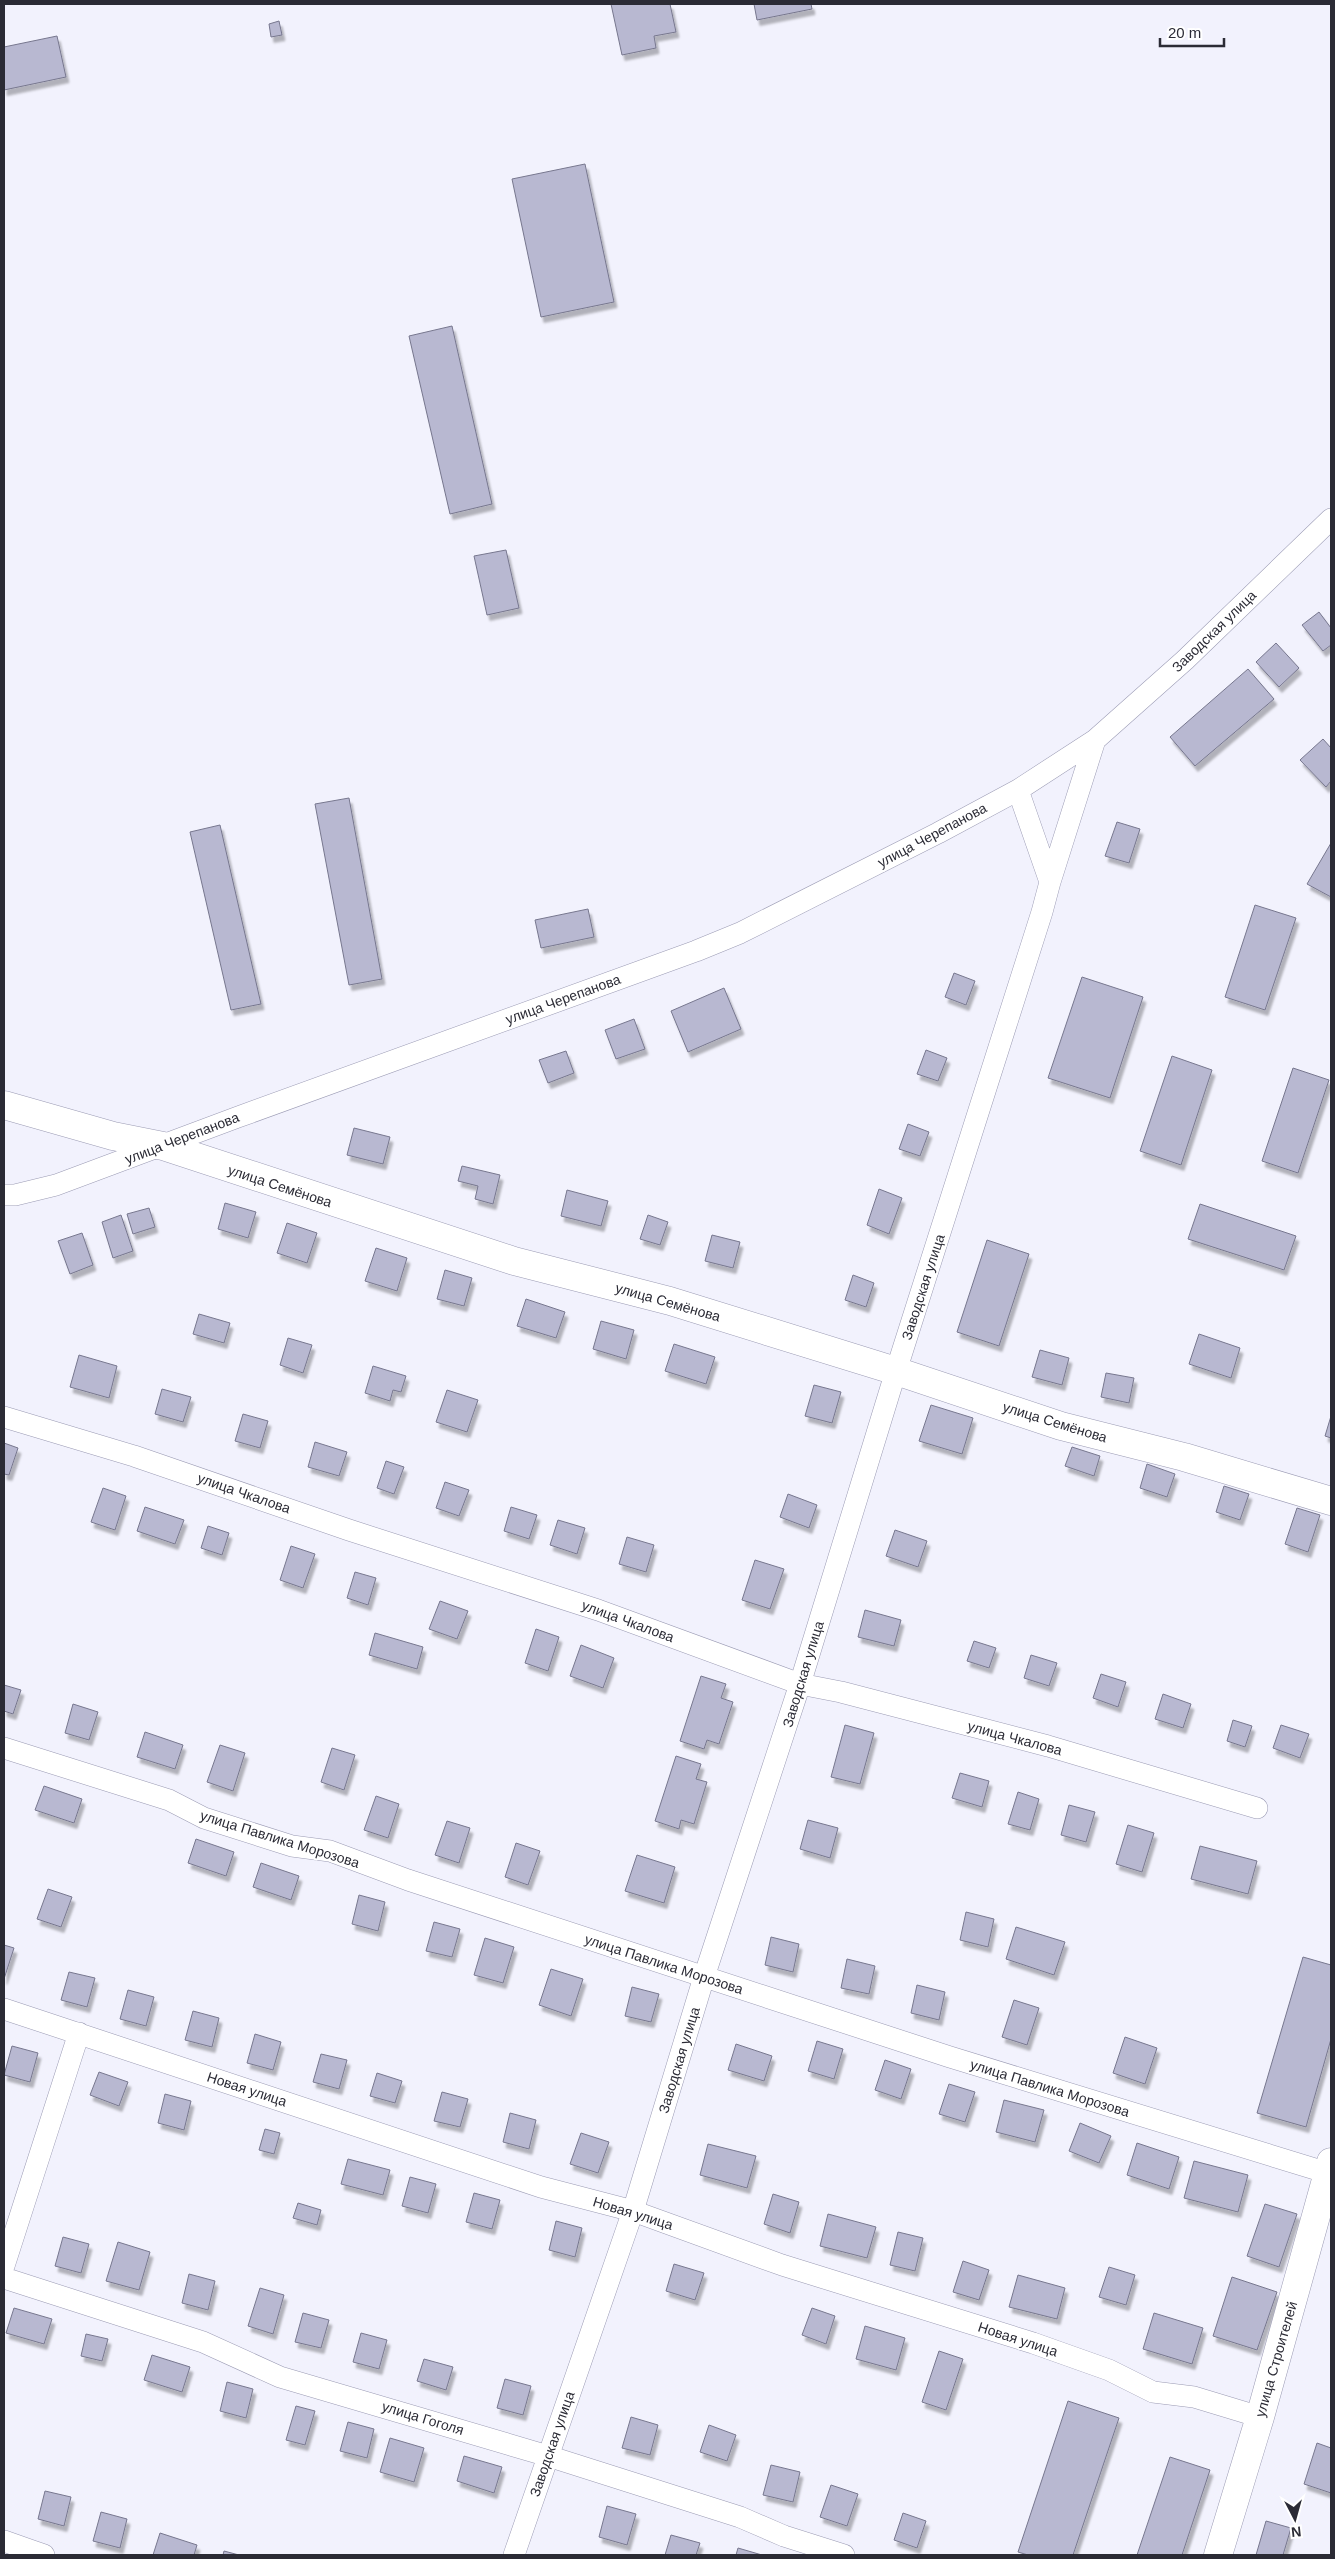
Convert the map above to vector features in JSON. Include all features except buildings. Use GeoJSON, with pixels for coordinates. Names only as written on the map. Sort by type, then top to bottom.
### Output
{"type":"FeatureCollection","features":[{"type":"Feature","properties":{"kind":"street","name":"Заводская улица"},"geometry":{"type":"LineString","coordinates":[[514,2555],[633,2211],[704,1977],[800,1684],[896,1371],[1095,740],[1185,660],[1331,519]]}},
{"type":"Feature","properties":{"kind":"street","name":"улица Черепанова"},"geometry":{"type":"LineString","coordinates":[[4,1195],[15,1195],[56,1186],[696,951],[740,933],[938,833],[1018,790],[1095,740]]}},
{"type":"Feature","properties":{"kind":"street"},"geometry":{"type":"LineString","coordinates":[[1018,790],[1050,882]]}},
{"type":"Feature","properties":{"kind":"street","name":"улица Семёнова"},"geometry":{"type":"LineString","coordinates":[[4,1106],[113,1136],[163,1146],[514,1262],[670,1301],[896,1371],[1061,1426],[1184,1456],[1331,1502]]}},
{"type":"Feature","properties":{"kind":"street","name":"улица Чкалова"},"geometry":{"type":"LineString","coordinates":[[4,1417],[134,1456],[349,1530],[598,1610],[800,1684],[841,1692],[1048,1746],[1257,1808]]}},
{"type":"Feature","properties":{"kind":"street","name":"улица Павлика Морозова"},"geometry":{"type":"LineString","coordinates":[[4,1748],[169,1800],[204,1818],[292,1846],[330,1851],[408,1880],[950,2057],[1330,2168]]}},
{"type":"Feature","properties":{"kind":"street","name":"Новая улица"},"geometry":{"type":"LineString","coordinates":[[4,2009],[541,2187],[633,2211],[782,2265],[1033,2343],[1109,2370],[1153,2392],[1194,2397],[1260,2417]]}},
{"type":"Feature","properties":{"kind":"street"},"geometry":{"type":"LineString","coordinates":[[4,2266],[80,2033]]}},
{"type":"Feature","properties":{"kind":"street","name":"улица Строителей"},"geometry":{"type":"LineString","coordinates":[[1218,2555],[1260,2417],[1330,2168]]}},
{"type":"Feature","properties":{"kind":"street","name":"улица Гоголя"},"geometry":{"type":"LineString","coordinates":[[4,2278],[203,2342],[246,2364],[280,2376],[548,2456],[740,2517],[784,2536],[844,2555]]}},
{"type":"Feature","properties":{"kind":"street"},"geometry":{"type":"LineString","coordinates":[[4,2541],[44,2555]]}}]}
